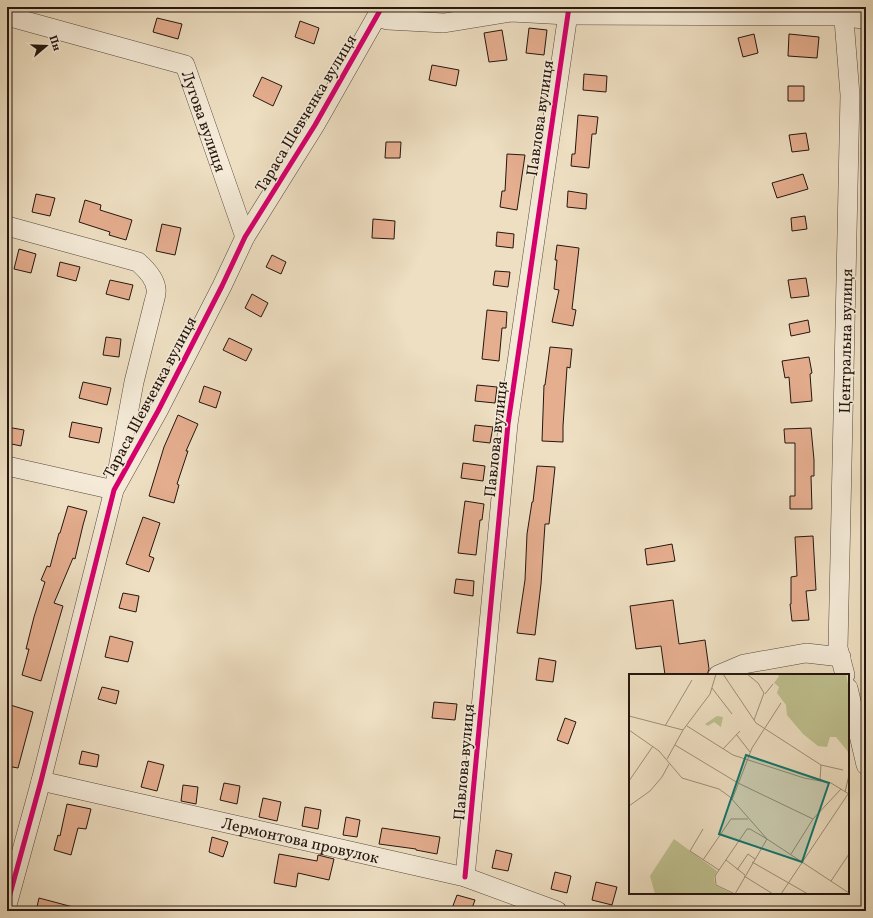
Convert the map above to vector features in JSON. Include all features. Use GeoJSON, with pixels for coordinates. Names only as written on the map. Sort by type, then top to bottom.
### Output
{"type":"FeatureCollection","features":[{"type":"Feature","properties":{"kind":"street"},"geometry":{"type":"LineString","coordinates":[[380,12],[388,20],[444,23],[511,12],[568,11],[843,11],[866,20]]}},
{"type":"Feature","properties":{"kind":"street","name":"Павлова вулиця"},"geometry":{"type":"LineString","coordinates":[[465,877],[508,424],[568,11]]}},
{"type":"Feature","properties":{"kind":"street","name":"Центральна вулиця"},"geometry":{"type":"LineString","coordinates":[[843,11],[850,95],[838,648],[845,674]]}},
{"type":"Feature","properties":{"kind":"street","name":"Тараса Шевченка вулиця"},"geometry":{"type":"LineString","coordinates":[[7,905],[41,781],[114,490],[162,404],[222,286],[245,237],[315,125],[380,12]]}},
{"type":"Feature","properties":{"kind":"street","name":"Лугова вулиця"},"geometry":{"type":"LineString","coordinates":[[7,16],[184,65],[245,237]]}},
{"type":"Feature","properties":{"kind":"street"},"geometry":{"type":"LineString","coordinates":[[7,226],[138,262],[152,277],[156,289],[134,382],[114,490],[7,466]]}},
{"type":"Feature","properties":{"kind":"street"},"geometry":{"type":"LineString","coordinates":[[720,674],[744,664],[806,653],[841,657]]}},
{"type":"Feature","properties":{"kind":"street"},"geometry":{"type":"LineString","coordinates":[[849,692],[866,766]]}},
{"type":"Feature","properties":{"kind":"street","name":"Лермонтова провулок"},"geometry":{"type":"LineString","coordinates":[[41,781],[465,877],[557,911]]}},
{"type":"Feature","properties":{"kind":"building"},"geometry":{"type":"Polygon","coordinates":[[[157,18],[182,24],[178,39],[153,32],[157,18]]]}},
{"type":"Feature","properties":{"kind":"building"},"geometry":{"type":"Polygon","coordinates":[[[300,21],[319,28],[314,44],[295,37],[300,21]]]}},
{"type":"Feature","properties":{"kind":"building"},"geometry":{"type":"Polygon","coordinates":[[[529,28],[547,30],[544,55],[526,53],[529,28]]]}},
{"type":"Feature","properties":{"kind":"building"},"geometry":{"type":"Polygon","coordinates":[[[502,30],[507,60],[489,62],[484,33],[502,30]]]}},
{"type":"Feature","properties":{"kind":"building"},"geometry":{"type":"Polygon","coordinates":[[[754,34],[758,53],[743,57],[738,38],[754,34]]]}},
{"type":"Feature","properties":{"kind":"building"},"geometry":{"type":"Polygon","coordinates":[[[789,34],[819,37],[817,58],[788,56],[789,34]]]}},
{"type":"Feature","properties":{"kind":"building"},"geometry":{"type":"Polygon","coordinates":[[[432,65],[459,70],[456,86],[429,80],[432,65]]]}},
{"type":"Feature","properties":{"kind":"building"},"geometry":{"type":"Polygon","coordinates":[[[584,74],[607,76],[606,92],[583,90],[584,74]]]}},
{"type":"Feature","properties":{"kind":"building"},"geometry":{"type":"Polygon","coordinates":[[[262,77],[282,86],[273,106],[253,96],[262,77]]]}},
{"type":"Feature","properties":{"kind":"building"},"geometry":{"type":"Polygon","coordinates":[[[788,86],[804,86],[804,101],[788,101],[788,86]]]}},
{"type":"Feature","properties":{"kind":"building"},"geometry":{"type":"Polygon","coordinates":[[[578,115],[598,117],[596,134],[592,134],[589,168],[571,166],[572,154],[575,154],[578,115]]]}},
{"type":"Feature","properties":{"kind":"building"},"geometry":{"type":"Polygon","coordinates":[[[806,133],[809,150],[792,152],[789,135],[806,133]]]}},
{"type":"Feature","properties":{"kind":"building"},"geometry":{"type":"Polygon","coordinates":[[[386,142],[401,142],[400,158],[385,158],[386,142]]]}},
{"type":"Feature","properties":{"kind":"building"},"geometry":{"type":"Polygon","coordinates":[[[507,154],[525,155],[517,210],[500,207],[502,191],[505,191],[507,154]]]}},
{"type":"Feature","properties":{"kind":"building"},"geometry":{"type":"Polygon","coordinates":[[[803,174],[808,189],[777,198],[772,183],[803,174]]]}},
{"type":"Feature","properties":{"kind":"building"},"geometry":{"type":"Polygon","coordinates":[[[568,191],[587,194],[586,209],[567,207],[568,191]]]}},
{"type":"Feature","properties":{"kind":"building"},"geometry":{"type":"Polygon","coordinates":[[[36,194],[55,198],[50,216],[32,212],[36,194]]]}},
{"type":"Feature","properties":{"kind":"building"},"geometry":{"type":"Polygon","coordinates":[[[85,200],[101,205],[100,210],[132,220],[126,240],[109,235],[110,232],[79,222],[85,200]]]}},
{"type":"Feature","properties":{"kind":"building"},"geometry":{"type":"Polygon","coordinates":[[[805,216],[807,229],[792,231],[791,218],[805,216]]]}},
{"type":"Feature","properties":{"kind":"building"},"geometry":{"type":"Polygon","coordinates":[[[373,219],[395,221],[394,239],[372,238],[373,219]]]}},
{"type":"Feature","properties":{"kind":"building"},"geometry":{"type":"Polygon","coordinates":[[[162,224],[181,228],[175,255],[156,251],[162,224]]]}},
{"type":"Feature","properties":{"kind":"building"},"geometry":{"type":"Polygon","coordinates":[[[497,232],[514,234],[513,248],[496,246],[497,232]]]}},
{"type":"Feature","properties":{"kind":"building"},"geometry":{"type":"Polygon","coordinates":[[[557,245],[579,248],[572,309],[576,310],[573,326],[552,322],[559,290],[554,289],[557,245]]]}},
{"type":"Feature","properties":{"kind":"building"},"geometry":{"type":"Polygon","coordinates":[[[19,249],[36,254],[31,273],[14,269],[19,249]]]}},
{"type":"Feature","properties":{"kind":"building"},"geometry":{"type":"Polygon","coordinates":[[[272,255],[286,262],[281,274],[266,267],[272,255]]]}},
{"type":"Feature","properties":{"kind":"building"},"geometry":{"type":"Polygon","coordinates":[[[60,262],[80,267],[76,281],[57,276],[60,262]]]}},
{"type":"Feature","properties":{"kind":"building"},"geometry":{"type":"Polygon","coordinates":[[[495,271],[510,272],[508,287],[493,285],[495,271]]]}},
{"type":"Feature","properties":{"kind":"building"},"geometry":{"type":"Polygon","coordinates":[[[806,278],[809,296],[791,298],[788,280],[806,278]]]}},
{"type":"Feature","properties":{"kind":"building"},"geometry":{"type":"Polygon","coordinates":[[[110,280],[133,285],[129,300],[106,294],[110,280]]]}},
{"type":"Feature","properties":{"kind":"building"},"geometry":{"type":"Polygon","coordinates":[[[252,294],[268,303],[261,317],[245,308],[252,294]]]}},
{"type":"Feature","properties":{"kind":"building"},"geometry":{"type":"Polygon","coordinates":[[[487,310],[507,312],[506,328],[502,328],[499,361],[482,359],[487,310]]]}},
{"type":"Feature","properties":{"kind":"building"},"geometry":{"type":"Polygon","coordinates":[[[808,320],[810,332],[791,336],[789,324],[808,320]]]}},
{"type":"Feature","properties":{"kind":"building"},"geometry":{"type":"Polygon","coordinates":[[[106,337],[121,339],[119,357],[103,355],[106,337]]]}},
{"type":"Feature","properties":{"kind":"building"},"geometry":{"type":"Polygon","coordinates":[[[229,338],[252,349],[246,361],[223,350],[229,338]]]}},
{"type":"Feature","properties":{"kind":"building"},"geometry":{"type":"Polygon","coordinates":[[[550,347],[572,349],[570,368],[567,367],[563,442],[542,441],[544,385],[550,347]]]}},
{"type":"Feature","properties":{"kind":"building"},"geometry":{"type":"Polygon","coordinates":[[[809,357],[812,373],[810,374],[812,401],[791,403],[789,377],[785,378],[782,361],[809,357]]]}},
{"type":"Feature","properties":{"kind":"building"},"geometry":{"type":"Polygon","coordinates":[[[83,382],[111,388],[107,405],[79,398],[83,382]]]}},
{"type":"Feature","properties":{"kind":"building"},"geometry":{"type":"Polygon","coordinates":[[[477,385],[497,387],[495,403],[475,401],[477,385]]]}},
{"type":"Feature","properties":{"kind":"building"},"geometry":{"type":"Polygon","coordinates":[[[204,386],[221,392],[216,408],[199,402],[204,386]]]}},
{"type":"Feature","properties":{"kind":"building"},"geometry":{"type":"Polygon","coordinates":[[[178,415],[198,424],[186,451],[188,451],[177,484],[179,485],[174,503],[149,496],[164,447],[178,415]]]}},
{"type":"Feature","properties":{"kind":"building"},"geometry":{"type":"Polygon","coordinates":[[[72,422],[102,428],[99,443],[69,437],[72,422]]]}},
{"type":"Feature","properties":{"kind":"building"},"geometry":{"type":"Polygon","coordinates":[[[475,425],[493,427],[490,443],[473,441],[475,425]]]}},
{"type":"Feature","properties":{"kind":"building"},"geometry":{"type":"Polygon","coordinates":[[[7,427],[24,430],[21,446],[7,443],[7,427]]]}},
{"type":"Feature","properties":{"kind":"building"},"geometry":{"type":"Polygon","coordinates":[[[811,428],[814,460],[814,476],[811,476],[812,509],[790,509],[790,496],[795,496],[795,443],[785,443],[784,429],[811,428]]]}},
{"type":"Feature","properties":{"kind":"building"},"geometry":{"type":"Polygon","coordinates":[[[463,463],[485,466],[483,481],[461,478],[463,463]]]}},
{"type":"Feature","properties":{"kind":"building"},"geometry":{"type":"Polygon","coordinates":[[[537,466],[555,467],[549,524],[545,524],[541,584],[535,635],[517,633],[525,580],[527,534],[533,502],[537,466]]]}},
{"type":"Feature","properties":{"kind":"building"},"geometry":{"type":"Polygon","coordinates":[[[465,501],[484,504],[482,520],[480,520],[476,555],[458,553],[465,501]]]}},
{"type":"Feature","properties":{"kind":"building"},"geometry":{"type":"Polygon","coordinates":[[[68,506],[87,511],[75,559],[73,558],[54,603],[63,606],[41,681],[22,675],[29,649],[26,649],[45,582],[41,580],[47,566],[50,567],[68,506]]]}},
{"type":"Feature","properties":{"kind":"building"},"geometry":{"type":"Polygon","coordinates":[[[143,517],[160,523],[149,556],[154,558],[149,572],[126,564],[143,517]]]}},
{"type":"Feature","properties":{"kind":"building"},"geometry":{"type":"Polygon","coordinates":[[[813,536],[816,590],[806,591],[809,620],[792,621],[790,604],[791,577],[797,576],[795,537],[813,536]]]}},
{"type":"Feature","properties":{"kind":"building"},"geometry":{"type":"Polygon","coordinates":[[[672,544],[675,561],[647,565],[645,549],[672,544]]]}},
{"type":"Feature","properties":{"kind":"building"},"geometry":{"type":"Polygon","coordinates":[[[456,579],[474,581],[473,596],[454,593],[456,579]]]}},
{"type":"Feature","properties":{"kind":"building"},"geometry":{"type":"Polygon","coordinates":[[[123,593],[139,596],[136,612],[119,608],[123,593]]]}},
{"type":"Feature","properties":{"kind":"building"},"geometry":{"type":"Polygon","coordinates":[[[673,600],[679,644],[705,640],[709,669],[707,674],[665,674],[661,646],[636,649],[630,606],[673,600]]]}},
{"type":"Feature","properties":{"kind":"building"},"geometry":{"type":"Polygon","coordinates":[[[110,636],[133,642],[128,662],[105,657],[110,636]]]}},
{"type":"Feature","properties":{"kind":"building"},"geometry":{"type":"Polygon","coordinates":[[[539,658],[556,661],[553,682],[536,680],[539,658]]]}},
{"type":"Feature","properties":{"kind":"building"},"geometry":{"type":"Polygon","coordinates":[[[102,687],[119,691],[116,704],[98,699],[102,687]]]}},
{"type":"Feature","properties":{"kind":"building"},"geometry":{"type":"Polygon","coordinates":[[[434,702],[457,704],[455,720],[432,718],[434,702]]]}},
{"type":"Feature","properties":{"kind":"building"},"geometry":{"type":"Polygon","coordinates":[[[7,704],[33,712],[18,768],[7,766],[7,704]]]}},
{"type":"Feature","properties":{"kind":"building"},"geometry":{"type":"Polygon","coordinates":[[[565,718],[576,722],[568,744],[557,740],[565,718]]]}},
{"type":"Feature","properties":{"kind":"building"},"geometry":{"type":"Polygon","coordinates":[[[82,751],[99,755],[97,767],[79,764],[82,751]]]}},
{"type":"Feature","properties":{"kind":"building"},"geometry":{"type":"Polygon","coordinates":[[[148,761],[164,765],[157,791],[141,787],[148,761]]]}},
{"type":"Feature","properties":{"kind":"building"},"geometry":{"type":"Polygon","coordinates":[[[224,783],[240,786],[237,804],[220,800],[224,783]]]}},
{"type":"Feature","properties":{"kind":"building"},"geometry":{"type":"Polygon","coordinates":[[[183,785],[198,787],[196,804],[181,801],[183,785]]]}},
{"type":"Feature","properties":{"kind":"building"},"geometry":{"type":"Polygon","coordinates":[[[263,798],[281,802],[277,821],[259,817],[263,798]]]}},
{"type":"Feature","properties":{"kind":"building"},"geometry":{"type":"Polygon","coordinates":[[[67,804],[91,809],[86,829],[78,828],[71,855],[54,850],[58,835],[60,836],[67,804]]]}},
{"type":"Feature","properties":{"kind":"building"},"geometry":{"type":"Polygon","coordinates":[[[305,807],[321,810],[318,829],[302,826],[305,807]]]}},
{"type":"Feature","properties":{"kind":"building"},"geometry":{"type":"Polygon","coordinates":[[[346,817],[360,820],[357,837],[343,835],[346,817]]]}},
{"type":"Feature","properties":{"kind":"building"},"geometry":{"type":"Polygon","coordinates":[[[382,828],[440,837],[437,854],[416,849],[379,844],[382,828]]]}},
{"type":"Feature","properties":{"kind":"building"},"geometry":{"type":"Polygon","coordinates":[[[212,837],[228,842],[223,857],[209,852],[212,837]]]}},
{"type":"Feature","properties":{"kind":"building"},"geometry":{"type":"Polygon","coordinates":[[[496,850],[512,854],[508,871],[492,868],[496,850]]]}},
{"type":"Feature","properties":{"kind":"building"},"geometry":{"type":"Polygon","coordinates":[[[279,854],[317,861],[318,855],[334,859],[329,880],[298,873],[296,887],[274,883],[279,854]]]}},
{"type":"Feature","properties":{"kind":"building"},"geometry":{"type":"Polygon","coordinates":[[[555,872],[571,876],[567,893],[551,889],[555,872]]]}},
{"type":"Feature","properties":{"kind":"building"},"geometry":{"type":"Polygon","coordinates":[[[596,882],[617,887],[612,905],[592,900],[596,882]]]}},
{"type":"Feature","properties":{"kind":"building"},"geometry":{"type":"Polygon","coordinates":[[[457,895],[475,900],[471,911],[451,911],[457,895]]]}},
{"type":"Feature","properties":{"kind":"building"},"geometry":{"type":"Polygon","coordinates":[[[39,898],[73,907],[73,911],[36,911],[39,898]]]}},
{"type":"Feature","properties":{"kind":"cycle path"},"geometry":{"type":"LineString","coordinates":[[7,905],[41,781],[114,490],[158,411],[222,286],[245,237],[315,125],[382,7]]}},
{"type":"Feature","properties":{"kind":"cycle path"},"geometry":{"type":"LineString","coordinates":[[465,877],[508,424],[569,7]]}}]}
